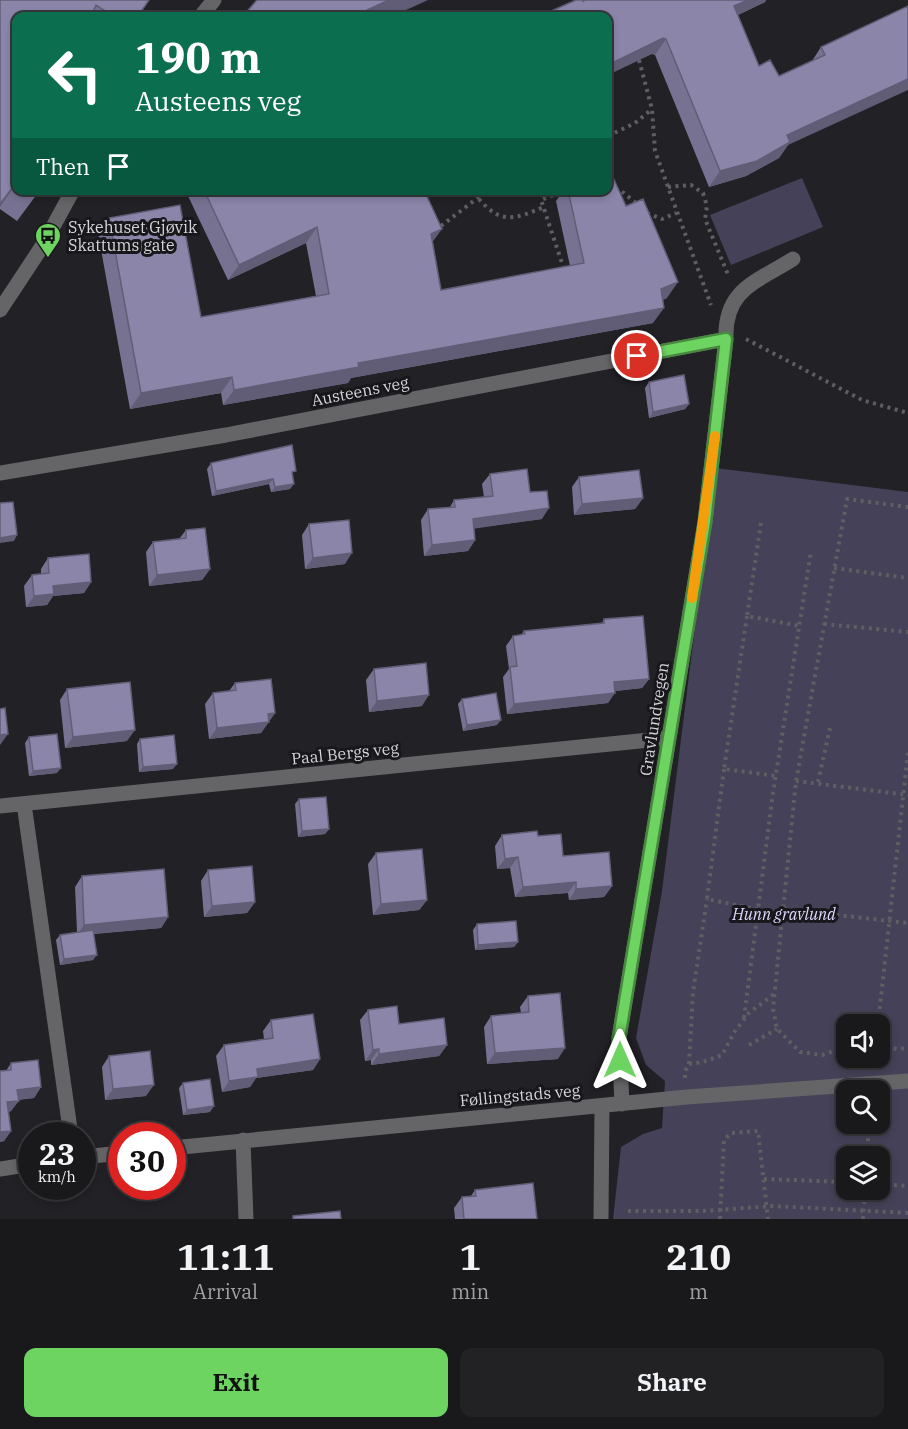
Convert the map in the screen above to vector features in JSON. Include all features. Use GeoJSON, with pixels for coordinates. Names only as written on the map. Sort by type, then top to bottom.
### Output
{"type":"FeatureCollection","features":[{"type":"Feature","properties":{"kind":"street"},"geometry":{"type":"LineString","coordinates":[[204,12],[214,0]]}},
{"type":"Feature","properties":{"kind":"street"},"geometry":{"type":"LineString","coordinates":[[0,310],[43,245],[70,195]]}},
{"type":"Feature","properties":{"kind":"street"},"geometry":{"type":"LineString","coordinates":[[737,295],[793,259]]}},
{"type":"Feature","properties":{"kind":"street","name":"Gravlundvegen"},"geometry":{"type":"LineString","coordinates":[[622,1104],[619,1038],[705,522],[733,337],[725,321],[737,295]]}},
{"type":"Feature","properties":{"kind":"street","name":"Austeens veg"},"geometry":{"type":"LineString","coordinates":[[0,472],[226,435],[733,337]]}},
{"type":"Feature","properties":{"kind":"street","name":"Paal Bergs veg"},"geometry":{"type":"LineString","coordinates":[[0,807],[669,738]]}},
{"type":"Feature","properties":{"kind":"street"},"geometry":{"type":"LineString","coordinates":[[24,804],[69,1122]]}},
{"type":"Feature","properties":{"kind":"street","name":"Føllingstads veg"},"geometry":{"type":"LineString","coordinates":[[186,1146],[687,1097],[908,1081]]}},
{"type":"Feature","properties":{"kind":"street"},"geometry":{"type":"LineString","coordinates":[[601,1219],[602,1106]]}},
{"type":"Feature","properties":{"kind":"street"},"geometry":{"type":"LineString","coordinates":[[243,1140],[246,1219]]}},
{"type":"Feature","properties":{"kind":"street"},"geometry":{"type":"LineString","coordinates":[[0,1169],[18,1166]]}},
{"type":"Feature","properties":{"kind":"path"},"geometry":{"type":"LineString","coordinates":[[639,60],[652,109],[655,151],[676,213],[733,337],[862,400],[908,413]]}},
{"type":"Feature","properties":{"kind":"path"},"geometry":{"type":"LineString","coordinates":[[612,134],[635,123],[652,109]]}},
{"type":"Feature","properties":{"kind":"path"},"geometry":{"type":"LineString","coordinates":[[668,188],[691,185],[703,193],[707,206],[705,219],[737,295]]}},
{"type":"Feature","properties":{"kind":"path"},"geometry":{"type":"LineString","coordinates":[[612,188],[624,193],[649,215],[662,219],[676,213]]}},
{"type":"Feature","properties":{"kind":"path"},"geometry":{"type":"LineString","coordinates":[[441,226],[482,195]]}},
{"type":"Feature","properties":{"kind":"path"},"geometry":{"type":"LineString","coordinates":[[554,195],[542,200],[564,269]]}},
{"type":"Feature","properties":{"kind":"path"},"geometry":{"type":"LineString","coordinates":[[478,199],[504,217],[521,218],[544,207]]}},
{"type":"Feature","properties":{"kind":"path"},"geometry":{"type":"LineString","coordinates":[[836,1050],[822,1055],[800,1052],[777,1029],[773,1009],[796,781],[847,500],[908,507]]}},
{"type":"Feature","properties":{"kind":"path"},"geometry":{"type":"LineString","coordinates":[[687,1097],[685,1071],[689,1064],[693,992],[761,523]]}},
{"type":"Feature","properties":{"kind":"path"},"geometry":{"type":"LineString","coordinates":[[744,1018],[776,776],[811,551]]}},
{"type":"Feature","properties":{"kind":"path"},"geometry":{"type":"LineString","coordinates":[[834,568],[908,578]]}},
{"type":"Feature","properties":{"kind":"path"},"geometry":{"type":"LineString","coordinates":[[747,616],[800,626]]}},
{"type":"Feature","properties":{"kind":"path"},"geometry":{"type":"LineString","coordinates":[[824,624],[908,632]]}},
{"type":"Feature","properties":{"kind":"path"},"geometry":{"type":"LineString","coordinates":[[818,782],[830,728]]}},
{"type":"Feature","properties":{"kind":"path"},"geometry":{"type":"LineString","coordinates":[[879,1014],[906,796],[908,752]]}},
{"type":"Feature","properties":{"kind":"path"},"geometry":{"type":"LineString","coordinates":[[724,769],[776,776]]}},
{"type":"Feature","properties":{"kind":"path"},"geometry":{"type":"LineString","coordinates":[[796,781],[818,782],[906,796]]}},
{"type":"Feature","properties":{"kind":"path"},"geometry":{"type":"LineString","coordinates":[[707,899],[760,910]]}},
{"type":"Feature","properties":{"kind":"path"},"geometry":{"type":"LineString","coordinates":[[784,909],[908,923]]}},
{"type":"Feature","properties":{"kind":"path"},"geometry":{"type":"LineString","coordinates":[[689,1064],[722,1054],[744,1018],[774,994]]}},
{"type":"Feature","properties":{"kind":"path"},"geometry":{"type":"LineString","coordinates":[[749,1045],[777,1029]]}},
{"type":"Feature","properties":{"kind":"path"},"geometry":{"type":"LineString","coordinates":[[890,1048],[897,1050],[908,1048]]}},
{"type":"Feature","properties":{"kind":"path"},"geometry":{"type":"LineString","coordinates":[[720,1219],[723,1210],[724,1140],[731,1133],[758,1131],[768,1219]]}},
{"type":"Feature","properties":{"kind":"path"},"geometry":{"type":"LineString","coordinates":[[764,1179],[836,1182]]}},
{"type":"Feature","properties":{"kind":"path"},"geometry":{"type":"LineString","coordinates":[[890,1184],[908,1185]]}},
{"type":"Feature","properties":{"kind":"path"},"geometry":{"type":"LineString","coordinates":[[863,1219],[864,1200]]}},
{"type":"Feature","properties":{"kind":"path"},"geometry":{"type":"LineString","coordinates":[[628,1212],[723,1210],[766,1206],[864,1209],[908,1213]]}},
{"type":"Feature","properties":{"kind":"green space"},"geometry":{"type":"Polygon","coordinates":[[[802,178],[823,227],[731,265],[710,215],[802,178]]]}},
{"type":"Feature","properties":{"kind":"green space","name":"Hunn gravlund"},"geometry":{"type":"Polygon","coordinates":[[[715,468],[908,492],[908,1219],[613,1219],[621,1147],[643,1134],[662,1128],[665,1081],[646,1065],[636,1038],[662,891],[715,468]]]}},
{"type":"Feature","properties":{"kind":"building"},"geometry":{"type":"Polygon","coordinates":[[[0,0],[149,0],[141,12],[107,12],[96,5],[93,12],[12,12],[12,188],[0,204],[0,0]]]}},
{"type":"Feature","properties":{"kind":"building"},"geometry":{"type":"Polygon","coordinates":[[[257,0],[389,0],[363,12],[246,12],[257,0]]]}},
{"type":"Feature","properties":{"kind":"building"},"geometry":{"type":"Polygon","coordinates":[[[576,0],[748,0],[734,6],[759,66],[770,60],[779,76],[825,55],[821,47],[908,6],[908,79],[787,135],[790,142],[757,161],[720,171],[666,39],[663,38],[612,63],[612,12],[549,12],[576,0]]]}},
{"type":"Feature","properties":{"kind":"building"},"geometry":{"type":"Polygon","coordinates":[[[612,175],[626,206],[643,199],[678,282],[661,289],[664,308],[358,363],[359,367],[234,390],[232,377],[141,393],[109,218],[180,205],[201,317],[329,294],[317,227],[239,265],[206,195],[426,195],[442,229],[431,234],[441,290],[584,263],[569,195],[612,195],[612,175]]]}},
{"type":"Feature","properties":{"kind":"building"},"geometry":{"type":"Polygon","coordinates":[[[684,375],[689,404],[653,412],[649,382],[684,375]]]}},
{"type":"Feature","properties":{"kind":"building"},"geometry":{"type":"Polygon","coordinates":[[[292,445],[296,471],[292,472],[294,484],[275,487],[273,479],[216,491],[211,463],[292,445]]]}},
{"type":"Feature","properties":{"kind":"building"},"geometry":{"type":"Polygon","coordinates":[[[527,469],[530,492],[547,491],[549,508],[473,519],[475,540],[432,545],[428,509],[455,507],[454,500],[493,496],[490,474],[527,469]]]}},
{"type":"Feature","properties":{"kind":"building"},"geometry":{"type":"Polygon","coordinates":[[[639,470],[643,498],[582,504],[579,477],[639,470]]]}},
{"type":"Feature","properties":{"kind":"building"},"geometry":{"type":"Polygon","coordinates":[[[13,502],[17,535],[0,538],[0,503],[13,502]]]}},
{"type":"Feature","properties":{"kind":"building"},"geometry":{"type":"Polygon","coordinates":[[[349,520],[352,553],[313,558],[309,524],[349,520]]]}},
{"type":"Feature","properties":{"kind":"building"},"geometry":{"type":"Polygon","coordinates":[[[205,528],[210,569],[157,575],[153,542],[186,538],[186,530],[205,528]]]}},
{"type":"Feature","properties":{"kind":"building"},"geometry":{"type":"Polygon","coordinates":[[[89,554],[91,582],[53,586],[54,594],[34,596],[32,575],[49,573],[48,558],[89,554]]]}},
{"type":"Feature","properties":{"kind":"building"},"geometry":{"type":"Polygon","coordinates":[[[643,616],[649,679],[614,682],[615,693],[514,704],[510,667],[517,666],[513,636],[525,634],[524,631],[604,623],[604,619],[643,616]]]}},
{"type":"Feature","properties":{"kind":"building"},"geometry":{"type":"Polygon","coordinates":[[[426,663],[429,695],[377,701],[374,669],[426,663]]]}},
{"type":"Feature","properties":{"kind":"building"},"geometry":{"type":"Polygon","coordinates":[[[271,679],[275,713],[268,714],[269,722],[217,728],[213,693],[236,690],[235,683],[271,679]]]}},
{"type":"Feature","properties":{"kind":"building"},"geometry":{"type":"Polygon","coordinates":[[[130,682],[135,730],[73,737],[67,689],[130,682]]]}},
{"type":"Feature","properties":{"kind":"building"},"geometry":{"type":"Polygon","coordinates":[[[496,693],[501,720],[467,725],[462,699],[496,693]]]}},
{"type":"Feature","properties":{"kind":"building"},"geometry":{"type":"Polygon","coordinates":[[[5,708],[8,734],[0,735],[0,709],[5,708]]]}},
{"type":"Feature","properties":{"kind":"building"},"geometry":{"type":"Polygon","coordinates":[[[57,734],[61,768],[33,771],[29,737],[57,734]]]}},
{"type":"Feature","properties":{"kind":"building"},"geometry":{"type":"Polygon","coordinates":[[[174,735],[177,764],[143,767],[140,739],[174,735]]]}},
{"type":"Feature","properties":{"kind":"building"},"geometry":{"type":"Polygon","coordinates":[[[326,797],[329,829],[302,831],[299,799],[326,797]]]}},
{"type":"Feature","properties":{"kind":"building"},"geometry":{"type":"Polygon","coordinates":[[[537,831],[538,836],[561,834],[563,856],[609,852],[612,886],[576,889],[576,882],[523,887],[518,857],[505,859],[502,835],[537,831]]]}},
{"type":"Feature","properties":{"kind":"building"},"geometry":{"type":"Polygon","coordinates":[[[422,849],[427,900],[381,904],[376,853],[422,849]]]}},
{"type":"Feature","properties":{"kind":"building"},"geometry":{"type":"Polygon","coordinates":[[[252,866],[255,902],[212,906],[208,870],[252,866]]]}},
{"type":"Feature","properties":{"kind":"building"},"geometry":{"type":"Polygon","coordinates":[[[164,869],[168,917],[84,925],[82,876],[164,869]]]}},
{"type":"Feature","properties":{"kind":"building"},"geometry":{"type":"Polygon","coordinates":[[[516,921],[518,942],[478,945],[477,924],[516,921]]]}},
{"type":"Feature","properties":{"kind":"building"},"geometry":{"type":"Polygon","coordinates":[[[93,930],[97,955],[64,959],[60,935],[93,930]]]}},
{"type":"Feature","properties":{"kind":"building"},"geometry":{"type":"Polygon","coordinates":[[[560,993],[565,1048],[495,1053],[491,1016],[529,1012],[528,996],[560,993]]]}},
{"type":"Feature","properties":{"kind":"building"},"geometry":{"type":"Polygon","coordinates":[[[397,1006],[399,1024],[444,1018],[447,1045],[379,1054],[379,1049],[373,1050],[368,1010],[397,1006]]]}},
{"type":"Feature","properties":{"kind":"building"},"geometry":{"type":"Polygon","coordinates":[[[313,1014],[320,1059],[257,1069],[258,1077],[229,1081],[224,1045],[273,1038],[271,1020],[313,1014]]]}},
{"type":"Feature","properties":{"kind":"building"},"geometry":{"type":"Polygon","coordinates":[[[150,1051],[154,1085],[113,1089],[109,1056],[150,1051]]]}},
{"type":"Feature","properties":{"kind":"building"},"geometry":{"type":"Polygon","coordinates":[[[38,1060],[41,1087],[17,1090],[19,1101],[7,1102],[11,1131],[0,1132],[0,1071],[11,1070],[11,1063],[38,1060]]]}},
{"type":"Feature","properties":{"kind":"building"},"geometry":{"type":"Polygon","coordinates":[[[210,1079],[214,1106],[187,1110],[183,1083],[210,1079]]]}},
{"type":"Feature","properties":{"kind":"building"},"geometry":{"type":"Polygon","coordinates":[[[533,1183],[537,1219],[464,1219],[462,1197],[476,1196],[475,1190],[533,1183]]]}},
{"type":"Feature","properties":{"kind":"building"},"geometry":{"type":"Polygon","coordinates":[[[340,1211],[341,1219],[293,1219],[293,1216],[340,1211]]]}},
{"type":"Feature","properties":{"kind":"slow traffic"},"geometry":{"type":"LineString","coordinates":[[692,598],[705,522],[715,436]]}},
{"type":"Feature","properties":{"kind":"place","name":"Sykehuset Gjøvik Skattums gate"},"geometry":{"type":"Point","coordinates":[48,259]}},
{"type":"Feature","properties":{"kind":"route"},"geometry":{"type":"LineString","coordinates":[[620,1060],[619,1038],[705,522],[726,339],[637,356]]}}]}
